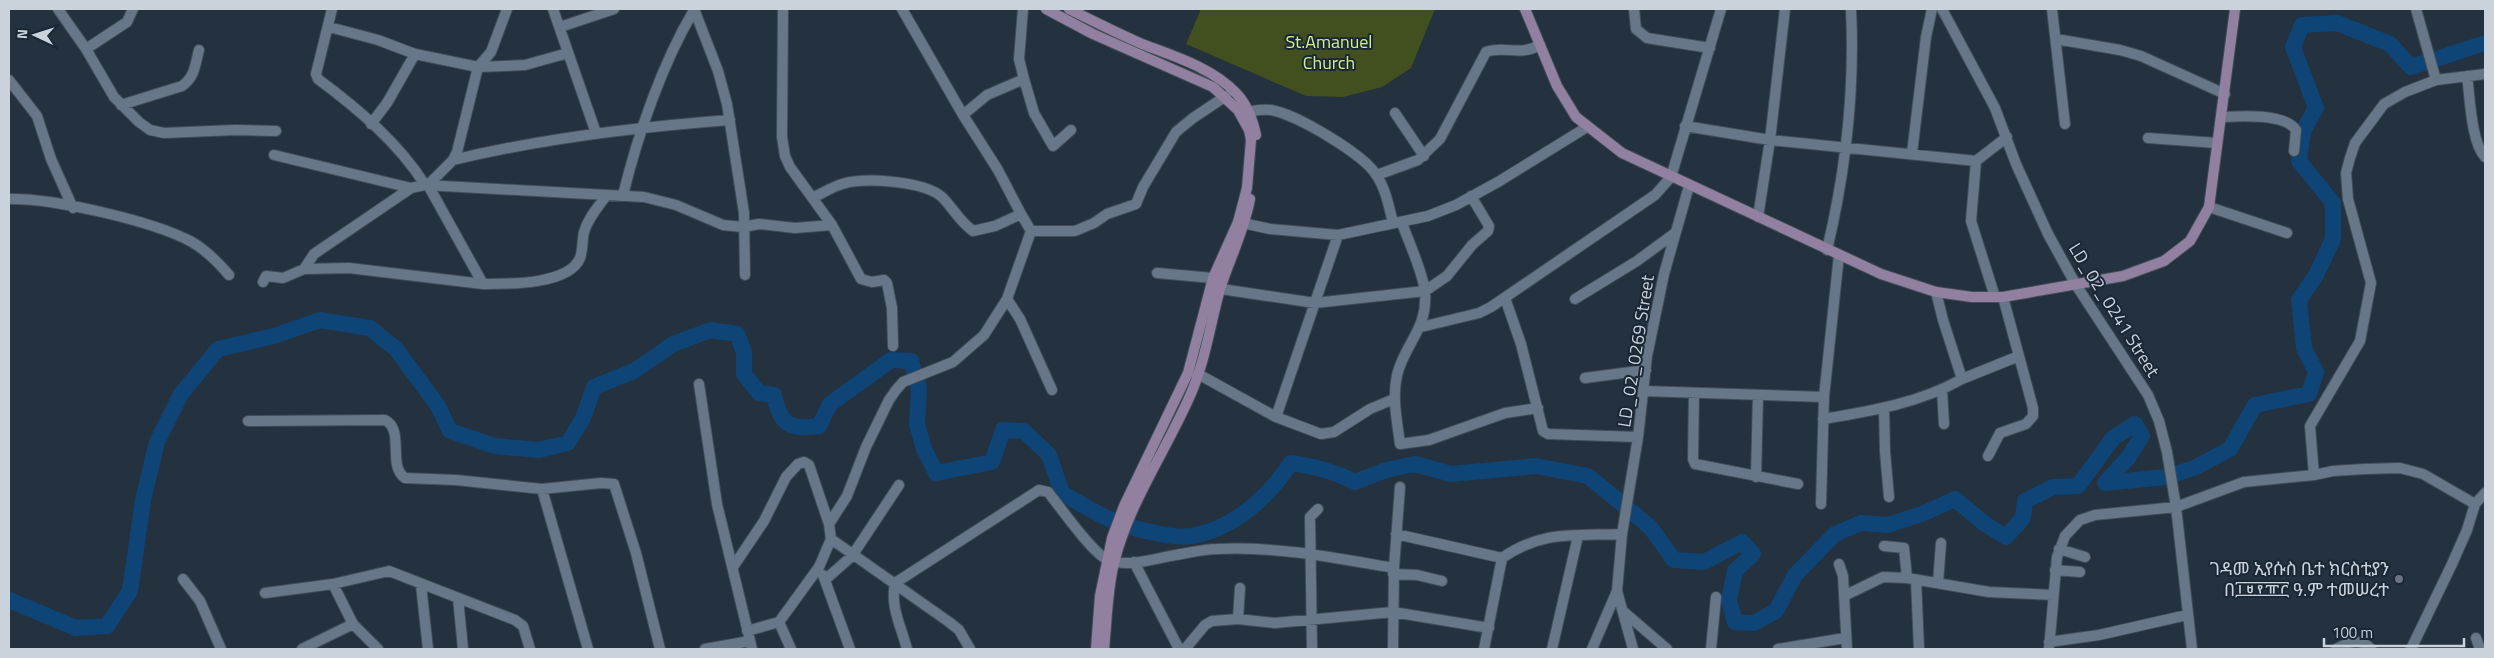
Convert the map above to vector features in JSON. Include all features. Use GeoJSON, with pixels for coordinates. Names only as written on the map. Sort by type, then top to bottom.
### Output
{"type":"FeatureCollection","features":[{"type":"Feature","properties":{"kind":"main road"},"geometry":{"type":"LineString","coordinates":[[1046,9],[1093,34],[1197,78],[1226,96],[1245,113]]}},
{"type":"Feature","properties":{"kind":"main road"},"geometry":{"type":"LineString","coordinates":[[1069,9],[1141,43],[1201,68],[1237,94],[1245,113],[1251,140],[1242,222],[1220,288],[1198,374],[1190,397],[1129,508]]}},
{"type":"Feature","properties":{"kind":"main road"},"geometry":{"type":"LineString","coordinates":[[1525,9],[1557,86],[1576,118],[1622,153],[1689,186],[1895,280],[1936,292],[1972,297],[1999,297],[2123,276],[2164,261],[2190,241],[2209,208],[2235,9]]}},
{"type":"Feature","properties":{"kind":"main road"},"geometry":{"type":"LineString","coordinates":[[1096,649],[1100,596],[1110,560],[1129,508],[1188,373],[1213,278],[1242,222]]}},
{"type":"Feature","properties":{"kind":"main road"},"geometry":{"type":"LineString","coordinates":[[1104,649],[1110,560]]}},
{"type":"Feature","properties":{"kind":"street"},"geometry":{"type":"LineString","coordinates":[[58,9],[86,49],[114,97],[150,130],[164,133],[235,130],[276,131]]}},
{"type":"Feature","properties":{"kind":"street"},"geometry":{"type":"LineString","coordinates":[[86,49],[127,22],[134,9]]}},
{"type":"Feature","properties":{"kind":"street"},"geometry":{"type":"LineString","coordinates":[[332,9],[316,77],[372,124],[413,165],[483,284]]}},
{"type":"Feature","properties":{"kind":"street"},"geometry":{"type":"LineString","coordinates":[[553,9],[596,134]]}},
{"type":"Feature","properties":{"kind":"street"},"geometry":{"type":"LineString","coordinates":[[560,27],[614,9]]}},
{"type":"Feature","properties":{"kind":"street"},"geometry":{"type":"LineString","coordinates":[[694,9],[718,71],[730,120],[744,213],[745,275]]}},
{"type":"Feature","properties":{"kind":"street"},"geometry":{"type":"LineString","coordinates":[[623,195],[644,126],[668,60],[694,9]]}},
{"type":"Feature","properties":{"kind":"street"},"geometry":{"type":"LineString","coordinates":[[783,9],[782,137],[785,156],[790,167],[814,197],[832,225],[861,279],[872,282],[884,280],[887,283],[892,308],[893,346]]}},
{"type":"Feature","properties":{"kind":"street"},"geometry":{"type":"LineString","coordinates":[[829,524],[847,496],[866,448],[889,400],[904,382],[953,362],[984,335],[1007,299],[1031,231],[998,170],[963,115],[902,9]]}},
{"type":"Feature","properties":{"kind":"street"},"geometry":{"type":"LineString","coordinates":[[1024,9],[1019,59],[1034,113],[1054,146],[1071,130]]}},
{"type":"Feature","properties":{"kind":"street"},"geometry":{"type":"LineString","coordinates":[[1634,9],[1636,29],[1647,38],[1710,48]]}},
{"type":"Feature","properties":{"kind":"street"},"geometry":{"type":"LineString","coordinates":[[1421,327],[1480,314],[1655,196],[1671,177],[1721,9]]}},
{"type":"Feature","properties":{"kind":"street"},"geometry":{"type":"LineString","coordinates":[[1758,217],[1770,140],[1785,9]]}},
{"type":"Feature","properties":{"kind":"street"},"geometry":{"type":"LineString","coordinates":[[1827,250],[1838,206],[1847,148],[1853,66],[1850,9]]}},
{"type":"Feature","properties":{"kind":"street"},"geometry":{"type":"LineString","coordinates":[[1912,153],[1926,37],[1932,9]]}},
{"type":"Feature","properties":{"kind":"street","name":"LD_02_0241 Street"},"geometry":{"type":"LineString","coordinates":[[1942,9],[1995,108],[2016,164],[2048,234],[2076,285],[2148,395],[2159,421],[2167,452],[2176,507],[2192,649]]}},
{"type":"Feature","properties":{"kind":"street"},"geometry":{"type":"LineString","coordinates":[[2052,9],[2065,124]]}},
{"type":"Feature","properties":{"kind":"street"},"geometry":{"type":"LineString","coordinates":[[2416,9],[2434,76]]}},
{"type":"Feature","properties":{"kind":"street"},"geometry":{"type":"LineString","coordinates":[[426,185],[453,160],[457,152],[478,67],[486,61],[491,52],[503,10]]}},
{"type":"Feature","properties":{"kind":"street"},"geometry":{"type":"LineString","coordinates":[[329,27],[378,40],[414,54],[478,67],[525,64],[568,53]]}},
{"type":"Feature","properties":{"kind":"street"},"geometry":{"type":"LineString","coordinates":[[2056,39],[2120,50],[2141,56],[2163,64],[2225,94]]}},
{"type":"Feature","properties":{"kind":"street"},"geometry":{"type":"LineString","coordinates":[[1377,175],[1424,156],[1440,139],[1486,52],[1522,52],[1540,44]]}},
{"type":"Feature","properties":{"kind":"street"},"geometry":{"type":"LineString","coordinates":[[121,105],[182,86],[189,81],[194,72],[198,50]]}},
{"type":"Feature","properties":{"kind":"street"},"geometry":{"type":"LineString","coordinates":[[372,124],[383,110],[414,54]]}},
{"type":"Feature","properties":{"kind":"street"},"geometry":{"type":"LineString","coordinates":[[2314,475],[2310,426],[2360,341],[2371,283],[2348,199],[2346,173],[2356,143],[2384,104],[2434,76],[2485,74]]}},
{"type":"Feature","properties":{"kind":"street"},"geometry":{"type":"LineString","coordinates":[[2467,76],[2474,128],[2485,157]]}},
{"type":"Feature","properties":{"kind":"street"},"geometry":{"type":"LineString","coordinates":[[963,115],[987,95],[1024,79]]}},
{"type":"Feature","properties":{"kind":"street"},"geometry":{"type":"LineString","coordinates":[[9,80],[37,116],[51,159],[73,208]]}},
{"type":"Feature","properties":{"kind":"street"},"geometry":{"type":"LineString","coordinates":[[1031,231],[1075,231],[1094,223],[1107,214],[1136,204],[1151,172],[1176,132],[1226,96]]}},
{"type":"Feature","properties":{"kind":"street"},"geometry":{"type":"LineString","coordinates":[[1245,113],[1273,110],[1297,118],[1356,154],[1377,175],[1425,291],[1421,327],[1402,359],[1394,399],[1400,444],[1429,440],[1505,413],[1538,408]]}},
{"type":"Feature","properties":{"kind":"street"},"geometry":{"type":"LineString","coordinates":[[1395,113],[1424,156]]}},
{"type":"Feature","properties":{"kind":"street"},"geometry":{"type":"LineString","coordinates":[[2222,117],[2258,116],[2289,123],[2296,130],[2294,151]]}},
{"type":"Feature","properties":{"kind":"street"},"geometry":{"type":"LineString","coordinates":[[453,160],[516,145],[644,126],[730,120]]}},
{"type":"Feature","properties":{"kind":"street"},"geometry":{"type":"LineString","coordinates":[[1685,126],[1770,140],[1976,161],[2006,137]]}},
{"type":"Feature","properties":{"kind":"street"},"geometry":{"type":"LineString","coordinates":[[2474,128],[2485,126]]}},
{"type":"Feature","properties":{"kind":"street"},"geometry":{"type":"LineString","coordinates":[[1242,222],[1270,229],[1338,235],[1428,216],[1498,182],[1587,127]]}},
{"type":"Feature","properties":{"kind":"street"},"geometry":{"type":"LineString","coordinates":[[2148,138],[2217,143]]}},
{"type":"Feature","properties":{"kind":"street"},"geometry":{"type":"LineString","coordinates":[[274,155],[411,188]]}},
{"type":"Feature","properties":{"kind":"street"},"geometry":{"type":"LineString","coordinates":[[1976,161],[1971,221],[2019,356],[2034,408],[2033,416],[2026,424],[2000,433],[1988,456]]}},
{"type":"Feature","properties":{"kind":"street"},"geometry":{"type":"LineString","coordinates":[[814,197],[842,184],[856,182],[904,183],[928,188],[942,197],[956,216],[973,231],[995,226],[1021,214]]}},
{"type":"Feature","properties":{"kind":"street"},"geometry":{"type":"LineString","coordinates":[[304,269],[314,254],[411,188],[426,185],[606,196],[623,195],[662,200],[723,225],[743,227],[759,224],[814,228],[832,225]]}},
{"type":"Feature","properties":{"kind":"street","name":"LD_02_0269 Street"},"geometry":{"type":"LineString","coordinates":[[1622,534],[1657,306],[1675,232],[1689,186]]}},
{"type":"Feature","properties":{"kind":"street"},"geometry":{"type":"LineString","coordinates":[[263,282],[266,276],[284,278],[304,269],[349,268],[483,284],[520,283],[558,277],[579,260],[589,220],[606,196]]}},
{"type":"Feature","properties":{"kind":"street"},"geometry":{"type":"LineString","coordinates":[[1220,288],[1315,303],[1425,291],[1447,276],[1472,245],[1488,231],[1490,226],[1471,196]]}},
{"type":"Feature","properties":{"kind":"street"},"geometry":{"type":"LineString","coordinates":[[9,199],[25,199],[73,208],[153,228],[190,242],[210,254],[229,275]]}},
{"type":"Feature","properties":{"kind":"street"},"geometry":{"type":"LineString","coordinates":[[2209,208],[2287,233]]}},
{"type":"Feature","properties":{"kind":"street"},"geometry":{"type":"LineString","coordinates":[[1575,298],[1637,261],[1675,232]]}},
{"type":"Feature","properties":{"kind":"street"},"geometry":{"type":"LineString","coordinates":[[1276,417],[1338,235]]}},
{"type":"Feature","properties":{"kind":"street"},"geometry":{"type":"LineString","coordinates":[[1820,504],[1824,397],[1839,255]]}},
{"type":"Feature","properties":{"kind":"street"},"geometry":{"type":"LineString","coordinates":[[1157,273],[1213,278]]}},
{"type":"Feature","properties":{"kind":"street"},"geometry":{"type":"LineString","coordinates":[[1936,292],[1962,378]]}},
{"type":"Feature","properties":{"kind":"street"},"geometry":{"type":"LineString","coordinates":[[1505,298],[1521,344],[1538,408],[1542,431],[1548,434],[1638,437]]}},
{"type":"Feature","properties":{"kind":"street"},"geometry":{"type":"LineString","coordinates":[[1007,299],[1020,320],[1052,390]]}},
{"type":"Feature","properties":{"kind":"street"},"geometry":{"type":"LineString","coordinates":[[1823,419],[1884,408],[1942,390],[1962,378],[2019,356]]}},
{"type":"Feature","properties":{"kind":"street"},"geometry":{"type":"LineString","coordinates":[[1585,378],[1646,370]]}},
{"type":"Feature","properties":{"kind":"street"},"geometry":{"type":"LineString","coordinates":[[1198,374],[1276,417],[1321,434],[1334,432],[1370,409],[1394,399]]}},
{"type":"Feature","properties":{"kind":"street"},"geometry":{"type":"LineString","coordinates":[[699,384],[711,472],[750,641]]}},
{"type":"Feature","properties":{"kind":"street"},"geometry":{"type":"LineString","coordinates":[[1942,390],[1944,424]]}},
{"type":"Feature","properties":{"kind":"street"},"geometry":{"type":"LineString","coordinates":[[1643,391],[1824,397]]}},
{"type":"Feature","properties":{"kind":"street"},"geometry":{"type":"LineString","coordinates":[[1694,393],[1693,459],[1695,464],[1798,484]]}},
{"type":"Feature","properties":{"kind":"street"},"geometry":{"type":"LineString","coordinates":[[1756,477],[1758,395]]}},
{"type":"Feature","properties":{"kind":"street"},"geometry":{"type":"LineString","coordinates":[[1884,408],[1889,497]]}},
{"type":"Feature","properties":{"kind":"street"},"geometry":{"type":"LineString","coordinates":[[248,421],[385,420],[390,422],[394,429],[398,470],[405,478],[456,480],[542,489],[601,483],[614,484],[636,553],[660,649]]}},
{"type":"Feature","properties":{"kind":"street"},"geometry":{"type":"LineString","coordinates":[[705,649],[750,641],[779,622],[819,567],[831,539],[829,524],[809,465],[804,462],[798,464],[786,477],[764,521],[733,567]]}},
{"type":"Feature","properties":{"kind":"street"},"geometry":{"type":"LineString","coordinates":[[2187,615],[2049,646],[2055,570],[2059,548],[2065,536],[2080,520],[2095,515],[2176,507],[2244,482],[2314,475],[2333,471],[2400,468],[2423,474],[2474,504]]}},
{"type":"Feature","properties":{"kind":"street"},"geometry":{"type":"LineString","coordinates":[[826,579],[852,556],[899,486]]}},
{"type":"Feature","properties":{"kind":"street"},"geometry":{"type":"LineString","coordinates":[[1393,649],[1392,612],[1400,487]]}},
{"type":"Feature","properties":{"kind":"street"},"geometry":{"type":"LineString","coordinates":[[542,489],[588,649]]}},
{"type":"Feature","properties":{"kind":"street"},"geometry":{"type":"LineString","coordinates":[[907,649],[892,598],[895,583],[1033,493],[1043,490],[1048,492],[1110,560],[1134,562],[1216,549],[1309,553],[1442,581]]}},
{"type":"Feature","properties":{"kind":"street"},"geometry":{"type":"LineString","coordinates":[[2411,649],[2467,530],[2474,504],[2485,493]]}},
{"type":"Feature","properties":{"kind":"street"},"geometry":{"type":"LineString","coordinates":[[1312,649],[1309,553],[1310,516],[1318,509]]}},
{"type":"Feature","properties":{"kind":"street"},"geometry":{"type":"LineString","coordinates":[[1396,534],[1502,558]]}},
{"type":"Feature","properties":{"kind":"street"},"geometry":{"type":"LineString","coordinates":[[1484,649],[1502,558],[1518,546],[1534,540],[1622,534],[1617,590],[1592,649]]}},
{"type":"Feature","properties":{"kind":"street"},"geometry":{"type":"LineString","coordinates":[[1552,649],[1578,536]]}},
{"type":"Feature","properties":{"kind":"street"},"geometry":{"type":"LineString","coordinates":[[831,539],[852,556],[895,583],[960,630],[970,649]]}},
{"type":"Feature","properties":{"kind":"street"},"geometry":{"type":"LineString","coordinates":[[1938,583],[1942,543]]}},
{"type":"Feature","properties":{"kind":"street"},"geometry":{"type":"LineString","coordinates":[[1884,546],[1904,548],[1912,579],[1920,649]]}},
{"type":"Feature","properties":{"kind":"street"},"geometry":{"type":"LineString","coordinates":[[2059,548],[2085,557]]}},
{"type":"Feature","properties":{"kind":"street"},"geometry":{"type":"LineString","coordinates":[[1134,562],[1179,649]]}},
{"type":"Feature","properties":{"kind":"street"},"geometry":{"type":"LineString","coordinates":[[1839,564],[1844,576],[1845,638],[1847,649]]}},
{"type":"Feature","properties":{"kind":"street"},"geometry":{"type":"LineString","coordinates":[[819,567],[826,579],[850,649]]}},
{"type":"Feature","properties":{"kind":"street"},"geometry":{"type":"LineString","coordinates":[[2055,570],[2080,572]]}},
{"type":"Feature","properties":{"kind":"street"},"geometry":{"type":"LineString","coordinates":[[265,593],[333,584],[389,571],[515,620],[523,626],[530,649]]}},
{"type":"Feature","properties":{"kind":"street"},"geometry":{"type":"LineString","coordinates":[[1844,596],[1883,577],[1912,579],[1981,591],[2053,595]]}},
{"type":"Feature","properties":{"kind":"street"},"geometry":{"type":"LineString","coordinates":[[182,579],[204,608],[221,649]]}},
{"type":"Feature","properties":{"kind":"street"},"geometry":{"type":"LineString","coordinates":[[333,584],[353,624],[378,649]]}},
{"type":"Feature","properties":{"kind":"street"},"geometry":{"type":"LineString","coordinates":[[421,585],[428,649]]}},
{"type":"Feature","properties":{"kind":"street"},"geometry":{"type":"LineString","coordinates":[[1238,619],[1240,588]]}},
{"type":"Feature","properties":{"kind":"street"},"geometry":{"type":"LineString","coordinates":[[1617,590],[1633,649]]}},
{"type":"Feature","properties":{"kind":"street"},"geometry":{"type":"LineString","coordinates":[[1711,649],[1716,597]]}},
{"type":"Feature","properties":{"kind":"street"},"geometry":{"type":"LineString","coordinates":[[458,598],[463,649]]}},
{"type":"Feature","properties":{"kind":"street"},"geometry":{"type":"LineString","coordinates":[[1185,649],[1205,625],[1212,621],[1238,619],[1275,622],[1392,612],[1489,628]]}},
{"type":"Feature","properties":{"kind":"street"},"geometry":{"type":"LineString","coordinates":[[1624,612],[1668,649]]}},
{"type":"Feature","properties":{"kind":"street"},"geometry":{"type":"LineString","coordinates":[[779,622],[791,649]]}},
{"type":"Feature","properties":{"kind":"street"},"geometry":{"type":"LineString","coordinates":[[302,649],[353,624]]}},
{"type":"Feature","properties":{"kind":"street"},"geometry":{"type":"LineString","coordinates":[[1778,649],[1845,638]]}},
{"type":"Feature","properties":{"kind":"street"},"geometry":{"type":"LineString","coordinates":[[2476,638],[2480,649]]}},
{"type":"Feature","properties":{"kind":"street"},"geometry":{"type":"LineString","coordinates":[[2336,649],[2354,641],[2361,642],[2371,649]]}},
{"type":"Feature","properties":{"kind":"green space","name":"St.Amanuel Church"},"geometry":{"type":"Polygon","coordinates":[[[1201,9],[1435,9],[1411,68],[1382,87],[1343,97],[1306,96],[1186,44],[1201,9]]]}},
{"type":"Feature","properties":{"kind":"waterway"},"geometry":{"type":"LineString","coordinates":[[9,600],[76,628],[107,626],[130,591],[143,500],[157,442],[181,394],[218,349],[274,336],[320,320],[370,328],[396,349],[438,406],[450,431],[495,446],[539,450],[568,443],[583,418],[594,387],[634,371],[673,344],[711,330],[737,334],[744,352],[744,374],[759,393],[774,395],[783,419],[793,426],[819,426],[830,404],[891,360],[911,361],[919,388],[917,424],[924,449],[936,473],[992,462],[1003,430],[1024,431],[1049,455],[1062,493],[1118,523],[1144,531],[1172,536],[1191,536],[1207,532],[1235,519],[1261,499],[1291,463],[1324,470],[1355,482],[1386,470],[1415,464],[1451,474],[1536,466],[1588,476],[1650,527],[1674,560],[1704,562],[1742,542],[1753,554],[1735,571],[1729,600],[1735,622],[1754,623],[1776,611],[1795,575],[1835,534],[1861,523],[1888,525],[1922,514],[1955,499],[1985,524],[2006,537],[2023,518],[2025,501],[2053,487],[2078,486],[2113,438],[2135,424],[2142,436],[2128,458],[2105,483],[2166,477],[2194,468],[2230,449],[2255,405],[2309,394],[2316,372],[2304,348],[2299,300],[2316,275],[2333,239],[2333,203],[2299,161],[2303,131],[2316,108],[2293,47],[2302,25],[2337,23],[2390,44],[2411,67],[2485,43]]}},
{"type":"Feature","properties":{"kind":"place","name":"ገዳመ ኢየሱስ ቤተ ክርስቲያን በ፲፱፻፹፫ ዓ.ም ተመሠረተ"},"geometry":{"type":"Point","coordinates":[2399,579]}}]}
